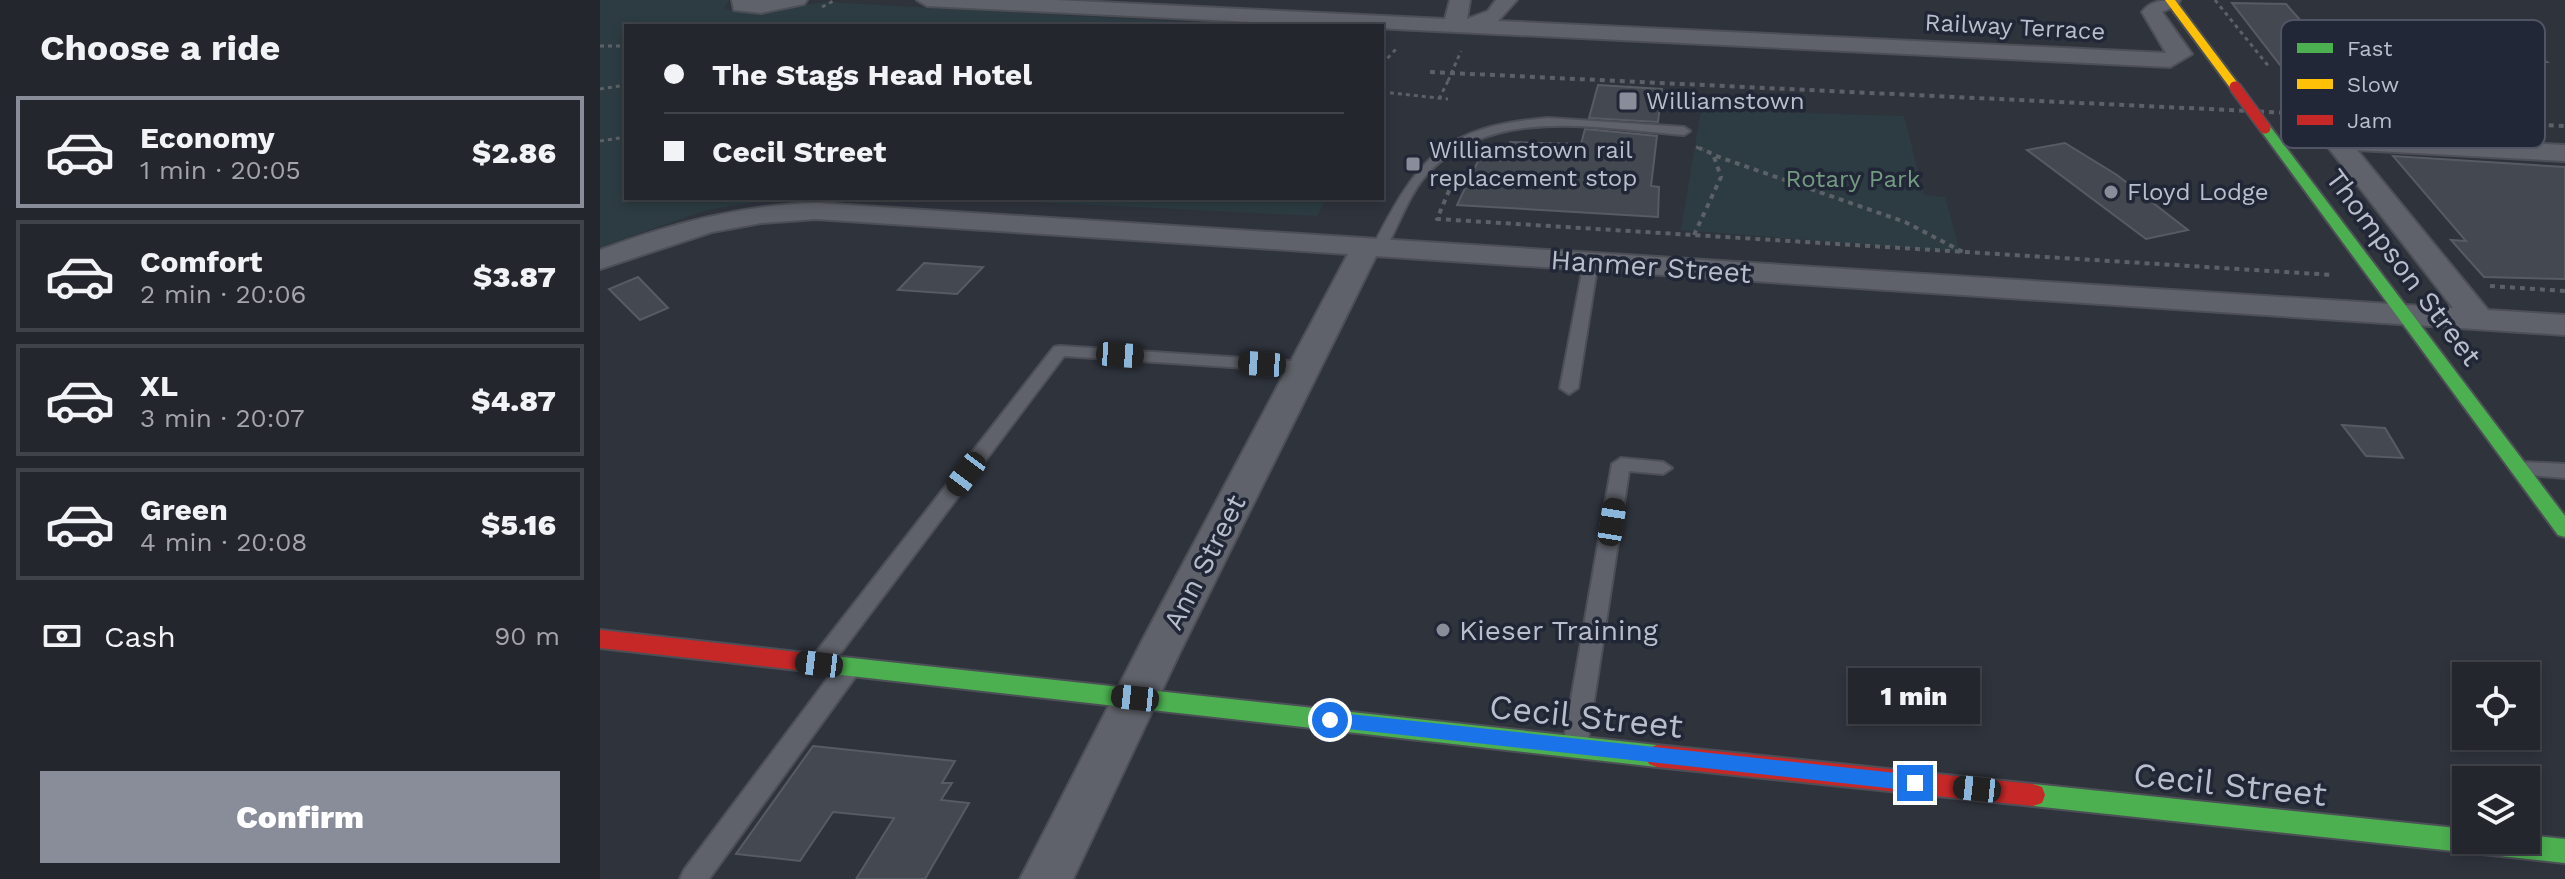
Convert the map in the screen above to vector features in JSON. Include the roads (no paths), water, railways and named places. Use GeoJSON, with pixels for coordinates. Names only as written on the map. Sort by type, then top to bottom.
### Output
{"type":"FeatureCollection","features":[{"type":"Feature","properties":{"kind":"street"},"geometry":{"type":"LineString","coordinates":[[742,0],[739,5],[745,7],[797,0]]}},
{"type":"Feature","properties":{"kind":"street","name":"Railway Terrace"},"geometry":{"type":"LineString","coordinates":[[927,0],[1386,22],[1460,12],[2170,60],[2181,54],[2152,12],[2170,0]]}},
{"type":"Feature","properties":{"kind":"street"},"geometry":{"type":"LineString","coordinates":[[1460,12],[1495,15],[1507,0]]}},
{"type":"Feature","properties":{"kind":"street","name":"Thompson Street"},"geometry":{"type":"LineString","coordinates":[[2170,0],[2565,530]]}},
{"type":"Feature","properties":{"kind":"street"},"geometry":{"type":"LineString","coordinates":[[2342,148],[2478,319]]}},
{"type":"Feature","properties":{"kind":"street"},"geometry":{"type":"LineString","coordinates":[[2470,148],[2565,153]]}},
{"type":"Feature","properties":{"kind":"street","name":"Hanmer Street"},"geometry":{"type":"LineString","coordinates":[[600,260],[672,235],[737,218],[816,211],[2565,325]]}},
{"type":"Feature","properties":{"kind":"street","name":"Ann Street"},"geometry":{"type":"LineString","coordinates":[[1046,879],[1305,367],[1373,247]]}},
{"type":"Feature","properties":{"kind":"street","name":"Cecil Street"},"geometry":{"type":"LineString","coordinates":[[600,639],[1575,747],[2565,851]]}},
{"type":"Feature","properties":{"kind":"lane"},"geometry":{"type":"LineString","coordinates":[[1373,247],[1426,167],[1449,148],[1484,130],[1526,122],[1684,131]]}},
{"type":"Feature","properties":{"kind":"lane"},"geometry":{"type":"LineString","coordinates":[[1569,388],[1591,262]]}},
{"type":"Feature","properties":{"kind":"lane"},"geometry":{"type":"LineString","coordinates":[[819,664],[1060,351],[1305,367]]}},
{"type":"Feature","properties":{"kind":"lane"},"geometry":{"type":"LineString","coordinates":[[1575,747],[1621,464],[1663,468]]}},
{"type":"Feature","properties":{"kind":"lane"},"geometry":{"type":"LineString","coordinates":[[2520,469],[2565,471]]}},
{"type":"Feature","properties":{"kind":"lane"},"geometry":{"type":"LineString","coordinates":[[693,879],[849,667]]}},
{"type":"Feature","properties":{"kind":"railway"},"geometry":{"type":"LineString","coordinates":[[1430,72],[2281,112]]}},
{"type":"Feature","properties":{"kind":"railway"},"geometry":{"type":"LineString","coordinates":[[2545,125],[2565,126]]}},
{"type":"Feature","properties":{"kind":"place","name":"Williamstown"},"geometry":{"type":"Point","coordinates":[1628,101]}},
{"type":"Feature","properties":{"kind":"place","name":"Williamstown rail replacement stop"},"geometry":{"type":"Point","coordinates":[1413,164]}},
{"type":"Feature","properties":{"kind":"place","name":"Floyd Lodge"},"geometry":{"type":"Point","coordinates":[2111,192]}},
{"type":"Feature","properties":{"kind":"place","name":"Kieser Training"},"geometry":{"type":"Point","coordinates":[1443,630]}},
{"type":"Feature","properties":{"kind":"park label","name":"Rotary Park"},"geometry":{"type":"Point","coordinates":[1853,179]}}]}
